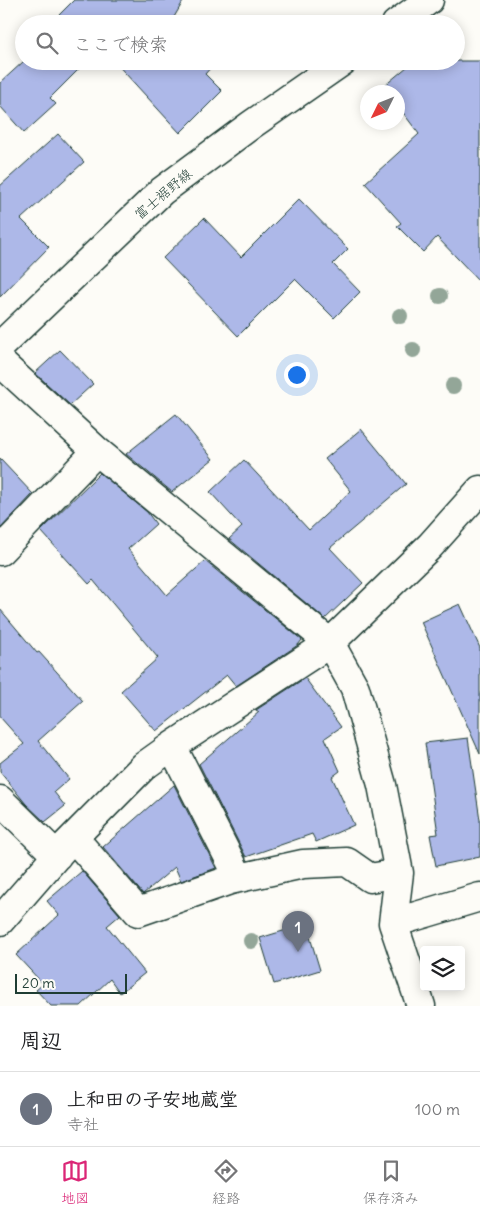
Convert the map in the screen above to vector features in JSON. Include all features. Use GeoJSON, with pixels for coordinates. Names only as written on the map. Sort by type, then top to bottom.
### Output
{"type":"FeatureCollection","features":[{"type":"Feature","properties":{"kind":"street"},"geometry":{"type":"LineString","coordinates":[[408,15],[429,0]]}},
{"type":"Feature","properties":{"kind":"street","name":"富士裾野線"},"geometry":{"type":"LineString","coordinates":[[0,346],[162,191],[330,70]]}},
{"type":"Feature","properties":{"kind":"street"},"geometry":{"type":"LineString","coordinates":[[0,362],[97,451],[330,644],[355,688],[382,785],[399,873],[393,923],[421,1006]]}},
{"type":"Feature","properties":{"kind":"street"},"geometry":{"type":"LineString","coordinates":[[0,551],[97,451]]}},
{"type":"Feature","properties":{"kind":"street"},"geometry":{"type":"LineString","coordinates":[[0,921],[65,847],[144,766],[330,644],[430,546],[480,490]]}},
{"type":"Feature","properties":{"kind":"street"},"geometry":{"type":"LineString","coordinates":[[172,746],[239,878]]}},
{"type":"Feature","properties":{"kind":"street"},"geometry":{"type":"LineString","coordinates":[[0,800],[65,847],[138,912],[239,878],[303,864],[347,862],[370,878],[399,873]]}},
{"type":"Feature","properties":{"kind":"street"},"geometry":{"type":"LineString","coordinates":[[393,923],[480,897]]}},
{"type":"Feature","properties":{"kind":"building"},"geometry":{"type":"Polygon","coordinates":[[[74,0],[184,0],[175,15],[59,15],[74,0]]]}},
{"type":"Feature","properties":{"kind":"building"},"geometry":{"type":"Polygon","coordinates":[[[465,61],[480,61],[480,282],[437,237],[423,252],[397,226],[401,223],[365,183],[419,134],[405,115],[405,85],[385,85],[403,70],[465,70],[465,61]]]}},
{"type":"Feature","properties":{"kind":"building"},"geometry":{"type":"Polygon","coordinates":[[[15,69],[78,70],[50,98],[56,104],[24,133],[0,106],[0,83],[15,69]]]}},
{"type":"Feature","properties":{"kind":"building"},"geometry":{"type":"Polygon","coordinates":[[[122,70],[209,70],[205,74],[222,91],[180,133],[122,70]]]}},
{"type":"Feature","properties":{"kind":"building"},"geometry":{"type":"Polygon","coordinates":[[[58,134],[84,162],[21,219],[49,247],[0,297],[0,186],[58,134]]]}},
{"type":"Feature","properties":{"kind":"building"},"geometry":{"type":"Polygon","coordinates":[[[299,199],[348,249],[333,264],[360,292],[334,318],[295,279],[238,336],[163,258],[204,218],[241,257],[299,199]]]}},
{"type":"Feature","properties":{"kind":"building"},"geometry":{"type":"Polygon","coordinates":[[[60,350],[93,384],[70,405],[35,373],[60,350]]]}},
{"type":"Feature","properties":{"kind":"building"},"geometry":{"type":"Polygon","coordinates":[[[176,414],[213,459],[172,492],[126,454],[176,414]]]}},
{"type":"Feature","properties":{"kind":"building"},"geometry":{"type":"Polygon","coordinates":[[[361,429],[406,484],[330,548],[363,583],[325,619],[229,539],[242,527],[210,492],[244,460],[309,530],[351,491],[325,459],[361,429]]]}},
{"type":"Feature","properties":{"kind":"building"},"geometry":{"type":"Polygon","coordinates":[[[0,459],[33,494],[0,529],[0,459]]]}},
{"type":"Feature","properties":{"kind":"building"},"geometry":{"type":"Polygon","coordinates":[[[100,473],[147,512],[156,524],[128,549],[167,595],[205,561],[302,640],[298,645],[236,686],[227,675],[156,731],[121,691],[158,658],[93,580],[89,584],[41,531],[100,473]]]}},
{"type":"Feature","properties":{"kind":"building"},"geometry":{"type":"Polygon","coordinates":[[[460,604],[480,648],[480,754],[421,622],[460,604]]]}},
{"type":"Feature","properties":{"kind":"building"},"geometry":{"type":"Polygon","coordinates":[[[0,609],[37,653],[39,652],[83,701],[38,741],[69,779],[54,792],[65,806],[45,822],[26,804],[0,772],[0,763],[24,744],[0,717],[0,609]]]}},
{"type":"Feature","properties":{"kind":"building"},"geometry":{"type":"Polygon","coordinates":[[[305,678],[341,727],[325,738],[340,771],[332,777],[354,825],[316,842],[312,834],[246,857],[199,764],[259,712],[256,710],[305,678]]]}},
{"type":"Feature","properties":{"kind":"building"},"geometry":{"type":"Polygon","coordinates":[[[468,738],[480,820],[480,857],[436,866],[430,835],[438,834],[425,743],[468,738]]]}},
{"type":"Feature","properties":{"kind":"building"},"geometry":{"type":"Polygon","coordinates":[[[174,785],[216,868],[181,881],[175,867],[143,894],[103,847],[174,785]]]}},
{"type":"Feature","properties":{"kind":"building"},"geometry":{"type":"Polygon","coordinates":[[[82,871],[120,915],[107,926],[145,973],[120,993],[110,979],[81,1006],[51,1006],[36,990],[43,984],[16,955],[59,915],[47,901],[82,871]]]}},
{"type":"Feature","properties":{"kind":"building"},"geometry":{"type":"Polygon","coordinates":[[[306,924],[320,970],[274,984],[260,938],[306,924]]]}},
{"type":"Feature","properties":{"kind":"place","name":"上和田の子安地蔵堂"},"geometry":{"type":"Point","coordinates":[298,952]}}]}
